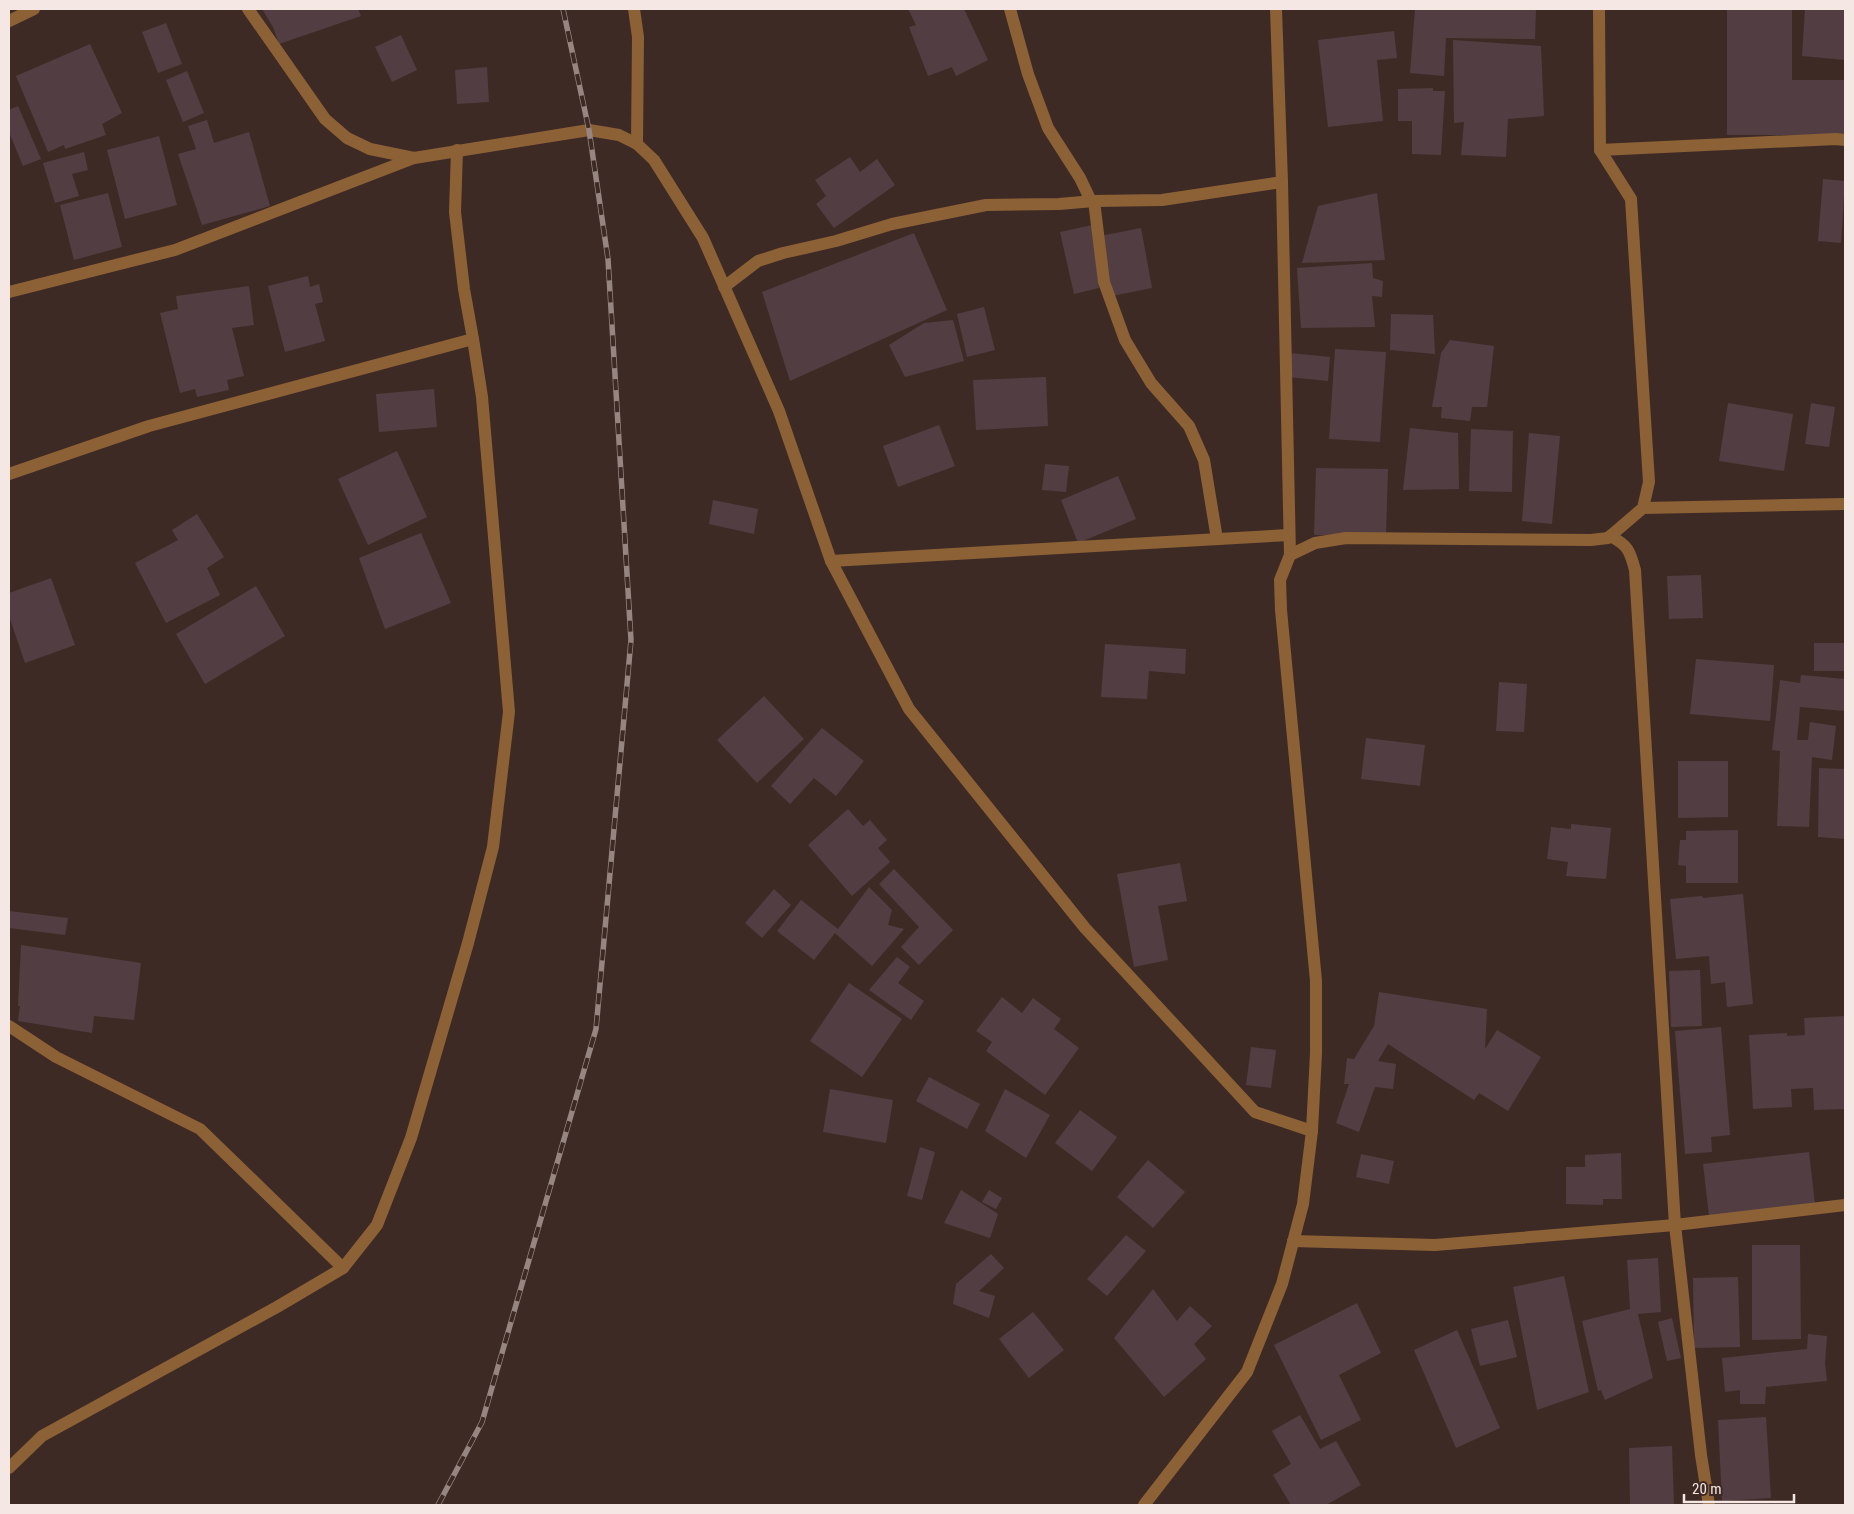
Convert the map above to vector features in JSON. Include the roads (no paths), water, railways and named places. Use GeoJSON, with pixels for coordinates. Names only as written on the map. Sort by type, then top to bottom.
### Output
{"type":"FeatureCollection","features":[{"type":"Feature","properties":{"kind":"street"},"geometry":{"type":"LineString","coordinates":[[9,20],[34,9]]}},
{"type":"Feature","properties":{"kind":"street"},"geometry":{"type":"LineString","coordinates":[[248,9],[325,118],[347,138],[370,149],[414,158]]}},
{"type":"Feature","properties":{"kind":"street"},"geometry":{"type":"LineString","coordinates":[[634,9],[638,37],[637,144]]}},
{"type":"Feature","properties":{"kind":"street"},"geometry":{"type":"LineString","coordinates":[[1010,9],[1028,74],[1048,128],[1080,178],[1092,201],[1104,282],[1125,340],[1151,383],[1189,426],[1204,460],[1217,540]]}},
{"type":"Feature","properties":{"kind":"street"},"geometry":{"type":"LineString","coordinates":[[1144,1505],[1246,1372],[1282,1284],[1303,1204],[1312,1131],[1316,1053],[1316,981],[1281,610],[1280,580],[1290,555],[1290,535],[1276,9]]}},
{"type":"Feature","properties":{"kind":"street"},"geometry":{"type":"LineString","coordinates":[[1599,9],[1600,150],[1631,199],[1649,482],[1644,508]]}},
{"type":"Feature","properties":{"kind":"street"},"geometry":{"type":"LineString","coordinates":[[9,292],[175,250],[414,158],[589,130],[619,135],[637,144],[654,160],[702,238],[780,411],[831,561],[909,709],[1085,928],[1255,1112],[1312,1131]]}},
{"type":"Feature","properties":{"kind":"street"},"geometry":{"type":"LineString","coordinates":[[1600,150],[1845,140]]}},
{"type":"Feature","properties":{"kind":"street"},"geometry":{"type":"LineString","coordinates":[[9,1468],[42,1436],[343,1268],[377,1225],[410,1138],[468,943],[493,847],[509,712],[482,397],[474,339],[464,289],[456,212],[458,150]]}},
{"type":"Feature","properties":{"kind":"street"},"geometry":{"type":"LineString","coordinates":[[724,287],[758,262],[782,253],[836,241],[892,224],[986,205],[1162,200],[1282,182]]}},
{"type":"Feature","properties":{"kind":"street"},"geometry":{"type":"LineString","coordinates":[[9,474],[149,426],[474,339]]}},
{"type":"Feature","properties":{"kind":"street"},"geometry":{"type":"LineString","coordinates":[[1290,555],[1315,544],[1346,538],[1591,540],[1608,538],[1644,508],[1845,504]]}},
{"type":"Feature","properties":{"kind":"street"},"geometry":{"type":"LineString","coordinates":[[831,561],[1290,535]]}},
{"type":"Feature","properties":{"kind":"street"},"geometry":{"type":"LineString","coordinates":[[1610,536],[1624,543],[1627,547],[1635,570],[1675,1225],[1701,1456],[1709,1505]]}},
{"type":"Feature","properties":{"kind":"street"},"geometry":{"type":"LineString","coordinates":[[9,1026],[56,1057],[200,1129],[343,1268]]}},
{"type":"Feature","properties":{"kind":"street"},"geometry":{"type":"LineString","coordinates":[[1293,1241],[1435,1245],[1675,1225],[1845,1205]]}},
{"type":"Feature","properties":{"kind":"railway"},"geometry":{"type":"LineString","coordinates":[[438,1505],[482,1422],[596,1029],[631,640],[608,259],[589,130],[563,9]]}}]}
